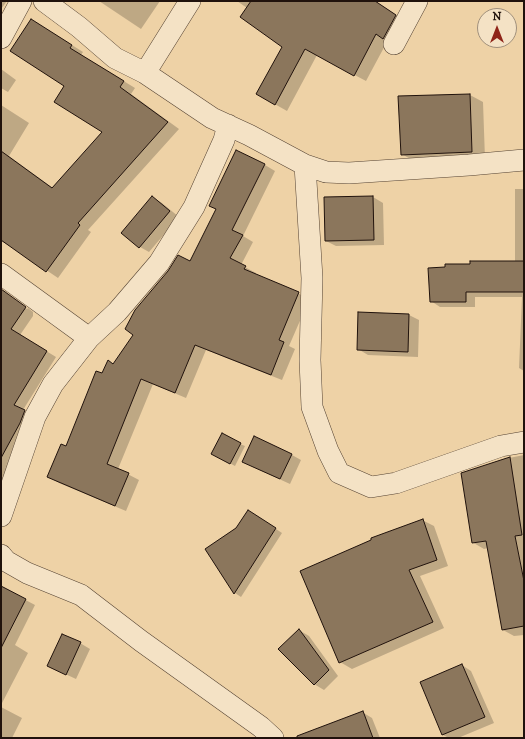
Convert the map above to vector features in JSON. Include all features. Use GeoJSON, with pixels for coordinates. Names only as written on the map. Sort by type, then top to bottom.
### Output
{"type":"FeatureCollection","features":[{"type":"Feature","properties":{"kind":"street"},"geometry":{"type":"LineString","coordinates":[[1,38],[21,1]]}},
{"type":"Feature","properties":{"kind":"street"},"geometry":{"type":"LineString","coordinates":[[44,1],[79,27],[116,58],[145,73],[212,118],[305,165],[326,172],[350,173],[461,166],[524,160]]}},
{"type":"Feature","properties":{"kind":"street"},"geometry":{"type":"LineString","coordinates":[[145,73],[190,1]]}},
{"type":"Feature","properties":{"kind":"street"},"geometry":{"type":"LineString","coordinates":[[394,44],[417,1]]}},
{"type":"Feature","properties":{"kind":"street"},"geometry":{"type":"LineString","coordinates":[[1,516],[35,417],[53,384],[89,338],[117,312],[159,263],[194,207],[215,163],[228,125]]}},
{"type":"Feature","properties":{"kind":"street"},"geometry":{"type":"LineString","coordinates":[[305,165],[312,278],[310,360],[312,407],[328,451],[338,473],[371,487],[396,483],[501,446],[524,442]]}},
{"type":"Feature","properties":{"kind":"street"},"geometry":{"type":"LineString","coordinates":[[1,274],[89,338]]}},
{"type":"Feature","properties":{"kind":"street"},"geometry":{"type":"LineString","coordinates":[[3,560],[27,573],[81,595],[261,727],[273,738]]}},
{"type":"Feature","properties":{"kind":"building"},"geometry":{"type":"Polygon","coordinates":[[[251,1],[375,1],[396,15],[383,39],[376,34],[354,76],[305,49],[275,105],[256,94],[282,47],[240,17],[251,1]]]}},
{"type":"Feature","properties":{"kind":"building"},"geometry":{"type":"Polygon","coordinates":[[[31,19],[72,45],[70,48],[124,81],[120,87],[168,122],[78,223],[80,225],[46,272],[1,240],[1,151],[52,188],[102,132],[54,102],[64,86],[10,51],[31,19]]]}},
{"type":"Feature","properties":{"kind":"building"},"geometry":{"type":"Polygon","coordinates":[[[470,94],[472,152],[401,155],[398,96],[470,94]]]}},
{"type":"Feature","properties":{"kind":"building"},"geometry":{"type":"Polygon","coordinates":[[[236,150],[265,164],[232,230],[243,235],[230,258],[246,266],[244,269],[299,292],[279,340],[284,342],[271,375],[195,345],[175,393],[141,379],[107,464],[129,473],[115,506],[47,477],[61,444],[66,446],[96,371],[102,373],[108,360],[113,364],[133,335],[125,329],[135,310],[168,271],[178,255],[190,261],[216,209],[209,206],[236,150]]]}},
{"type":"Feature","properties":{"kind":"building"},"geometry":{"type":"Polygon","coordinates":[[[152,196],[170,211],[139,248],[121,233],[152,196]]]}},
{"type":"Feature","properties":{"kind":"building"},"geometry":{"type":"Polygon","coordinates":[[[373,196],[374,240],[325,241],[324,197],[373,196]]]}},
{"type":"Feature","properties":{"kind":"building"},"geometry":{"type":"Polygon","coordinates":[[[470,261],[524,261],[524,292],[466,292],[466,302],[430,302],[428,268],[445,267],[445,264],[470,264],[470,261]]]}},
{"type":"Feature","properties":{"kind":"building"},"geometry":{"type":"Polygon","coordinates":[[[1,289],[26,307],[11,329],[47,351],[14,405],[25,410],[20,423],[1,458],[1,289]]]}},
{"type":"Feature","properties":{"kind":"building"},"geometry":{"type":"Polygon","coordinates":[[[358,312],[409,314],[408,352],[357,350],[358,312]]]}},
{"type":"Feature","properties":{"kind":"building"},"geometry":{"type":"Polygon","coordinates":[[[222,433],[241,443],[230,464],[211,454],[222,433]]]}},
{"type":"Feature","properties":{"kind":"building"},"geometry":{"type":"Polygon","coordinates":[[[254,436],[292,454],[280,479],[242,462],[254,436]]]}},
{"type":"Feature","properties":{"kind":"building"},"geometry":{"type":"Polygon","coordinates":[[[510,457],[522,535],[515,536],[524,581],[524,626],[502,630],[486,541],[472,543],[461,473],[510,457]]]}},
{"type":"Feature","properties":{"kind":"building"},"geometry":{"type":"Polygon","coordinates":[[[248,510],[276,528],[234,594],[205,549],[236,528],[248,510]]]}},
{"type":"Feature","properties":{"kind":"building"},"geometry":{"type":"Polygon","coordinates":[[[423,519],[437,560],[409,570],[433,622],[339,663],[300,571],[371,540],[371,538],[423,519]]]}},
{"type":"Feature","properties":{"kind":"building"},"geometry":{"type":"Polygon","coordinates":[[[1,586],[26,599],[1,648],[1,586]]]}},
{"type":"Feature","properties":{"kind":"building"},"geometry":{"type":"Polygon","coordinates":[[[299,629],[329,670],[314,685],[278,649],[299,629]]]}},
{"type":"Feature","properties":{"kind":"building"},"geometry":{"type":"Polygon","coordinates":[[[62,634],[81,642],[66,675],[47,666],[62,634]]]}},
{"type":"Feature","properties":{"kind":"building"},"geometry":{"type":"Polygon","coordinates":[[[462,664],[485,717],[442,735],[420,682],[462,664]]]}},
{"type":"Feature","properties":{"kind":"building"},"geometry":{"type":"Polygon","coordinates":[[[363,711],[373,738],[297,738],[297,736],[363,711]]]}}]}
